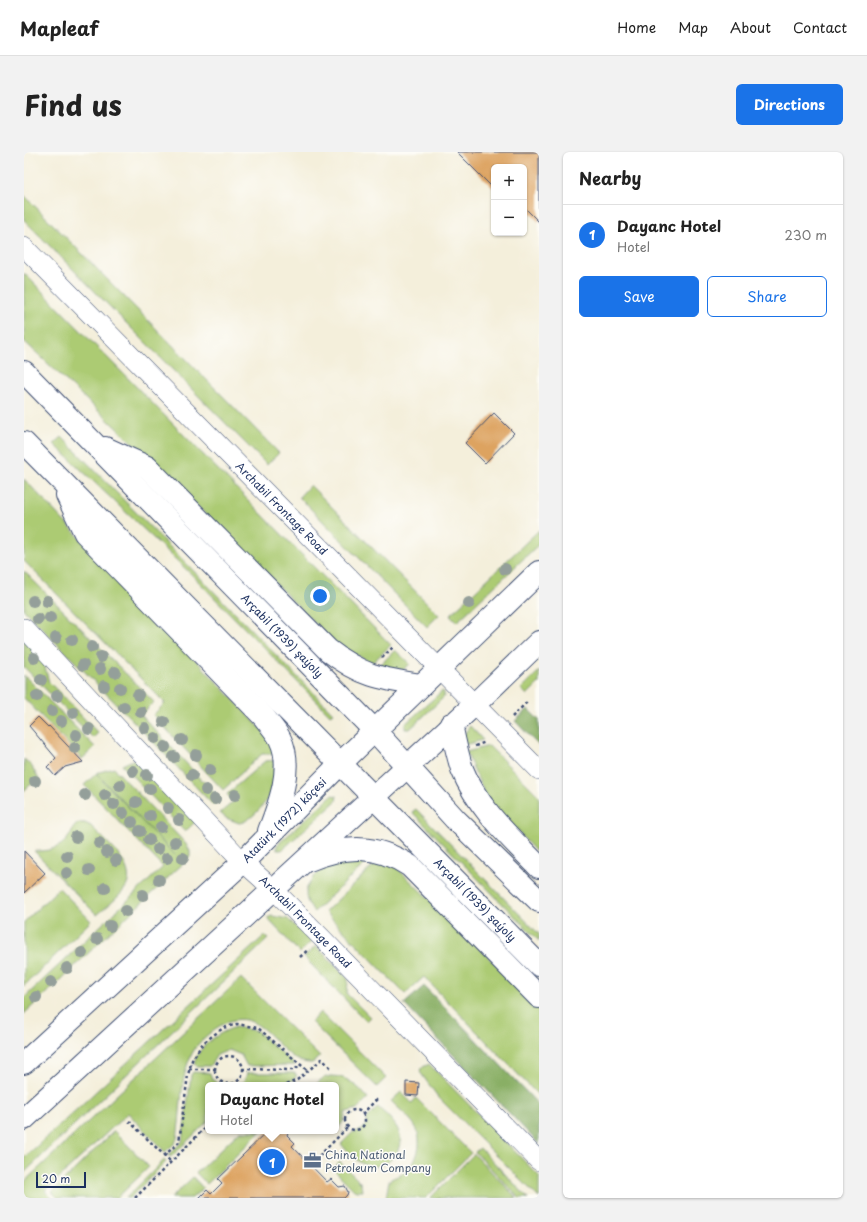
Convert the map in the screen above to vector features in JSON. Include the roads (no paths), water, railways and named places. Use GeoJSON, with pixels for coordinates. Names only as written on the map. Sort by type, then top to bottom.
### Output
{"type":"FeatureCollection","features":[{"type":"Feature","properties":{"kind":"main road","name":"Arçabil (1939) şaýoly"},"geometry":{"type":"LineString","coordinates":[[24,372],[375,731],[455,819],[539,901]]}},
{"type":"Feature","properties":{"kind":"main road","name":"Arçabil (1939) şaýoly"},"geometry":{"type":"LineString","coordinates":[[24,443],[539,965]]}},
{"type":"Feature","properties":{"kind":"main road"},"geometry":{"type":"LineString","coordinates":[[95,443],[147,467],[328,650],[347,665],[370,676],[421,685]]}},
{"type":"Feature","properties":{"kind":"main road"},"geometry":{"type":"LineString","coordinates":[[60,479],[85,533],[264,717],[280,740],[285,761],[284,783],[280,803],[265,840]]}},
{"type":"Feature","properties":{"kind":"main road","name":"Atatürk (1972) köçesi"},"geometry":{"type":"LineString","coordinates":[[24,1063],[243,862],[340,764],[539,572]]}},
{"type":"Feature","properties":{"kind":"main road"},"geometry":{"type":"LineString","coordinates":[[24,1120],[474,705],[539,642]]}},
{"type":"Feature","properties":{"kind":"main road"},"geometry":{"type":"LineString","coordinates":[[452,724],[462,769],[476,797],[486,812],[539,867]]}},
{"type":"Feature","properties":{"kind":"main road"},"geometry":{"type":"LineString","coordinates":[[304,862],[321,855],[349,849],[376,850],[398,858],[410,866],[539,996]]}},
{"type":"Feature","properties":{"kind":"street","name":"Archabil Frontage Road"},"geometry":{"type":"LineString","coordinates":[[24,247],[279,504],[438,669],[539,770]]}},
{"type":"Feature","properties":{"kind":"street","name":"Archabil Frontage Road"},"geometry":{"type":"LineString","coordinates":[[24,628],[243,862],[273,889],[539,1161]]}},
{"type":"Feature","properties":{"kind":"place","name":"China National Petroleum Company"},"geometry":{"type":"Point","coordinates":[312,1161]}},
{"type":"Feature","properties":{"kind":"place","name":"Dayanc Hotel"},"geometry":{"type":"Point","coordinates":[272,1162]}}]}
